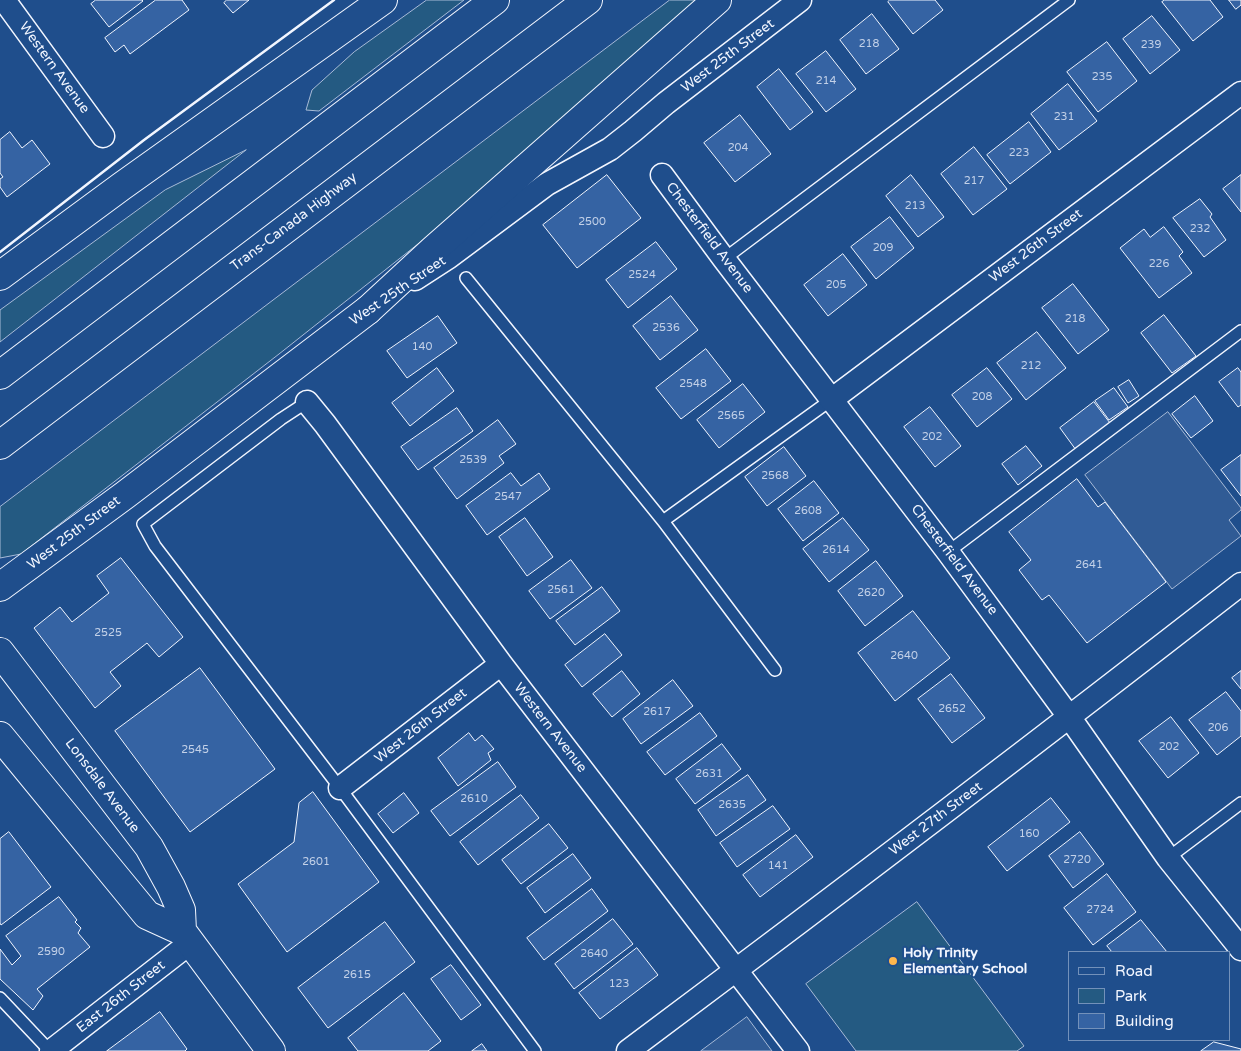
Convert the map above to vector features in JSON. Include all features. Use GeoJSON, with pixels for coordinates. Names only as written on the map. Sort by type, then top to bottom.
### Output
{"type":"FeatureCollection","features":[{"type":"Feature","properties":{"kind":"main road"},"geometry":{"type":"LineString","coordinates":[[0,276],[122,186],[383,0]]}},
{"type":"Feature","properties":{"kind":"main road"},"geometry":{"type":"LineString","coordinates":[[0,375],[494,0]]}},
{"type":"Feature","properties":{"kind":"main road","name":"Trans-Canada Highway"},"geometry":{"type":"LineString","coordinates":[[0,445],[588,0]]}},
{"type":"Feature","properties":{"kind":"main road"},"geometry":{"type":"LineString","coordinates":[[368,310],[433,250],[717,0]]}},
{"type":"Feature","properties":{"kind":"main road","name":"West 25th Street"},"geometry":{"type":"LineString","coordinates":[[0,587],[125,495],[368,310]]}},
{"type":"Feature","properties":{"kind":"main road","name":"Lonsdale Avenue"},"geometry":{"type":"LineString","coordinates":[[0,652],[149,848],[171,887],[181,910],[186,937]]}},
{"type":"Feature","properties":{"kind":"main road"},"geometry":{"type":"LineString","coordinates":[[4,744],[147,915],[186,937],[271,1051]]}},
{"type":"Feature","properties":{"kind":"street","name":"Western Avenue"},"geometry":{"type":"LineString","coordinates":[[4,0],[103,136]]}},
{"type":"Feature","properties":{"kind":"street","name":"West 25th Street"},"geometry":{"type":"LineString","coordinates":[[368,310],[449,257],[547,184],[610,149],[666,103],[800,0]]}},
{"type":"Feature","properties":{"kind":"street","name":"West 26th Street"},"geometry":{"type":"LineString","coordinates":[[831,400],[1241,93]]}},
{"type":"Feature","properties":{"kind":"street","name":"Chesterfield Avenue"},"geometry":{"type":"LineString","coordinates":[[662,175],[948,552],[1070,718],[1168,858],[1241,949]]}},
{"type":"Feature","properties":{"kind":"street","name":"Western Avenue"},"geometry":{"type":"LineString","coordinates":[[307,402],[326,424],[501,664],[798,1051]]}},
{"type":"Feature","properties":{"kind":"street","name":"West 27th Street"},"geometry":{"type":"LineString","coordinates":[[628,1051],[1070,718],[1241,584]]}},
{"type":"Feature","properties":{"kind":"street","name":"West 26th Street"},"geometry":{"type":"LineString","coordinates":[[340,788],[501,664]]}},
{"type":"Feature","properties":{"kind":"street","name":"East 26th Street"},"geometry":{"type":"LineString","coordinates":[[50,1051],[186,937]]}},
{"type":"Feature","properties":{"kind":"lane"},"geometry":{"type":"LineString","coordinates":[[724,259],[1069,0]]}},
{"type":"Feature","properties":{"kind":"lane"},"geometry":{"type":"LineString","coordinates":[[466,278],[663,521],[775,670]]}},
{"type":"Feature","properties":{"kind":"lane"},"geometry":{"type":"LineString","coordinates":[[948,552],[1241,331]]}},
{"type":"Feature","properties":{"kind":"lane"},"geometry":{"type":"LineString","coordinates":[[663,521],[831,400]]}},
{"type":"Feature","properties":{"kind":"lane"},"geometry":{"type":"LineString","coordinates":[[307,402],[143,524],[155,546],[340,788],[535,1051]]}},
{"type":"Feature","properties":{"kind":"lane"},"geometry":{"type":"LineString","coordinates":[[1168,858],[1241,803]]}},
{"type":"Feature","properties":{"kind":"lane"},"geometry":{"type":"LineString","coordinates":[[0,998],[50,1051]]}},
{"type":"Feature","properties":{"kind":"green space"},"geometry":{"type":"Polygon","coordinates":[[[427,0],[464,0],[319,111],[306,110],[312,90],[354,52],[427,0]]]}},
{"type":"Feature","properties":{"kind":"green space"},"geometry":{"type":"Polygon","coordinates":[[[670,0],[698,0],[423,240],[21,554],[0,558],[0,507],[670,0]]]}},
{"type":"Feature","properties":{"kind":"green space"},"geometry":{"type":"Polygon","coordinates":[[[246,150],[0,342],[0,310],[165,190],[246,150]]]}},
{"type":"Feature","properties":{"kind":"green space"},"geometry":{"type":"Polygon","coordinates":[[[917,902],[1024,1046],[1017,1051],[856,1051],[806,984],[917,902]]]}},
{"type":"Feature","properties":{"kind":"shaded area"},"geometry":{"type":"Polygon","coordinates":[[[1168,412],[1241,508],[1229,520],[1241,536],[1172,589],[1085,475],[1168,412]]]}},
{"type":"Feature","properties":{"kind":"shaded area"},"geometry":{"type":"Polygon","coordinates":[[[747,1017],[772,1051],[701,1051],[747,1017]]]}},
{"type":"Feature","properties":{"kind":"building"},"geometry":{"type":"Polygon","coordinates":[[[96,0],[143,1],[109,27],[91,4],[96,0]]]}},
{"type":"Feature","properties":{"kind":"building"},"geometry":{"type":"Polygon","coordinates":[[[156,0],[182,0],[189,10],[130,54],[124,45],[115,52],[105,38],[156,0]]]}},
{"type":"Feature","properties":{"kind":"building"},"geometry":{"type":"Polygon","coordinates":[[[227,0],[249,0],[233,13],[224,3],[227,0]]]}},
{"type":"Feature","properties":{"kind":"building"},"geometry":{"type":"Polygon","coordinates":[[[890,0],[935,0],[943,10],[913,34],[888,2],[890,0]]]}},
{"type":"Feature","properties":{"kind":"building"},"geometry":{"type":"Polygon","coordinates":[[[1165,0],[1210,0],[1223,17],[1193,41],[1162,2],[1165,0]]]}},
{"type":"Feature","properties":{"kind":"building"},"geometry":{"type":"Polygon","coordinates":[[[1229,0],[1241,0],[1241,5],[1236,9],[1229,0]]]}},
{"type":"Feature","properties":{"kind":"building"},"geometry":{"type":"Polygon","coordinates":[[[872,14],[899,49],[866,74],[840,40],[872,14]]]}},
{"type":"Feature","properties":{"kind":"building"},"geometry":{"type":"Polygon","coordinates":[[[1152,16],[1180,50],[1150,74],[1123,39],[1152,16]]]}},
{"type":"Feature","properties":{"kind":"building"},"geometry":{"type":"Polygon","coordinates":[[[1107,42],[1137,81],[1098,112],[1067,72],[1107,42]]]}},
{"type":"Feature","properties":{"kind":"building"},"geometry":{"type":"Polygon","coordinates":[[[826,51],[856,89],[826,112],[796,74],[826,51]]]}},
{"type":"Feature","properties":{"kind":"building"},"geometry":{"type":"Polygon","coordinates":[[[779,69],[813,112],[790,130],[757,87],[779,69]]]}},
{"type":"Feature","properties":{"kind":"building"},"geometry":{"type":"Polygon","coordinates":[[[1068,84],[1097,121],[1059,150],[1031,114],[1068,84]]]}},
{"type":"Feature","properties":{"kind":"building"},"geometry":{"type":"Polygon","coordinates":[[[740,115],[771,154],[735,182],[704,143],[740,115]]]}},
{"type":"Feature","properties":{"kind":"building"},"geometry":{"type":"Polygon","coordinates":[[[1029,122],[1051,152],[1010,184],[987,155],[1029,122]]]}},
{"type":"Feature","properties":{"kind":"building"},"geometry":{"type":"Polygon","coordinates":[[[10,132],[22,148],[32,140],[50,164],[7,197],[0,187],[0,179],[3,177],[0,173],[0,140],[10,132]]]}},
{"type":"Feature","properties":{"kind":"building"},"geometry":{"type":"Polygon","coordinates":[[[974,147],[1007,189],[973,215],[941,174],[974,147]]]}},
{"type":"Feature","properties":{"kind":"building"},"geometry":{"type":"Polygon","coordinates":[[[607,175],[641,218],[577,268],[543,225],[607,175]]]}},
{"type":"Feature","properties":{"kind":"building"},"geometry":{"type":"Polygon","coordinates":[[[911,175],[944,217],[918,237],[886,196],[911,175]]]}},
{"type":"Feature","properties":{"kind":"building"},"geometry":{"type":"Polygon","coordinates":[[[1241,175],[1241,212],[1223,189],[1241,175]]]}},
{"type":"Feature","properties":{"kind":"building"},"geometry":{"type":"Polygon","coordinates":[[[1200,199],[1212,214],[1210,217],[1226,240],[1204,257],[1173,218],[1200,199]]]}},
{"type":"Feature","properties":{"kind":"building"},"geometry":{"type":"Polygon","coordinates":[[[890,217],[914,248],[876,279],[851,247],[890,217]]]}},
{"type":"Feature","properties":{"kind":"building"},"geometry":{"type":"Polygon","coordinates":[[[1164,227],[1183,252],[1179,256],[1192,273],[1159,298],[1120,248],[1144,229],[1150,237],[1164,227]]]}},
{"type":"Feature","properties":{"kind":"building"},"geometry":{"type":"Polygon","coordinates":[[[656,242],[677,269],[628,308],[606,280],[656,242]]]}},
{"type":"Feature","properties":{"kind":"building"},"geometry":{"type":"Polygon","coordinates":[[[843,254],[867,285],[828,316],[804,285],[843,254]]]}},
{"type":"Feature","properties":{"kind":"building"},"geometry":{"type":"Polygon","coordinates":[[[1073,284],[1109,330],[1078,354],[1042,308],[1073,284]]]}},
{"type":"Feature","properties":{"kind":"building"},"geometry":{"type":"Polygon","coordinates":[[[671,296],[698,330],[660,360],[633,326],[671,296]]]}},
{"type":"Feature","properties":{"kind":"building"},"geometry":{"type":"Polygon","coordinates":[[[1164,315],[1196,356],[1172,373],[1141,333],[1164,315]]]}},
{"type":"Feature","properties":{"kind":"building"},"geometry":{"type":"Polygon","coordinates":[[[438,316],[457,343],[407,378],[387,351],[438,316]]]}},
{"type":"Feature","properties":{"kind":"building"},"geometry":{"type":"Polygon","coordinates":[[[1037,332],[1066,368],[1026,400],[997,363],[1037,332]]]}},
{"type":"Feature","properties":{"kind":"building"},"geometry":{"type":"Polygon","coordinates":[[[706,349],[731,381],[681,419],[656,388],[706,349]]]}},
{"type":"Feature","properties":{"kind":"building"},"geometry":{"type":"Polygon","coordinates":[[[437,368],[454,391],[410,426],[392,403],[437,368]]]}},
{"type":"Feature","properties":{"kind":"building"},"geometry":{"type":"Polygon","coordinates":[[[987,368],[1012,399],[977,427],[952,395],[987,368]]]}},
{"type":"Feature","properties":{"kind":"building"},"geometry":{"type":"Polygon","coordinates":[[[1238,368],[1241,372],[1241,405],[1238,407],[1219,382],[1238,368]]]}},
{"type":"Feature","properties":{"kind":"building"},"geometry":{"type":"Polygon","coordinates":[[[1129,380],[1139,396],[1128,403],[1118,387],[1129,380]]]}},
{"type":"Feature","properties":{"kind":"building"},"geometry":{"type":"Polygon","coordinates":[[[743,384],[765,412],[719,448],[697,420],[743,384]]]}},
{"type":"Feature","properties":{"kind":"building"},"geometry":{"type":"Polygon","coordinates":[[[1114,388],[1128,407],[1109,420],[1095,401],[1114,388]]]}},
{"type":"Feature","properties":{"kind":"building"},"geometry":{"type":"Polygon","coordinates":[[[1195,396],[1213,421],[1191,438],[1172,414],[1195,396]]]}},
{"type":"Feature","properties":{"kind":"building"},"geometry":{"type":"Polygon","coordinates":[[[1094,402],[1110,423],[1076,450],[1060,428],[1094,402]]]}},
{"type":"Feature","properties":{"kind":"building"},"geometry":{"type":"Polygon","coordinates":[[[930,407],[961,446],[935,467],[904,427],[930,407]]]}},
{"type":"Feature","properties":{"kind":"building"},"geometry":{"type":"Polygon","coordinates":[[[457,408],[473,431],[418,470],[401,447],[457,408]]]}},
{"type":"Feature","properties":{"kind":"building"},"geometry":{"type":"Polygon","coordinates":[[[498,420],[516,444],[499,456],[504,463],[457,499],[434,468],[498,420]]]}},
{"type":"Feature","properties":{"kind":"building"},"geometry":{"type":"Polygon","coordinates":[[[1026,446],[1042,466],[1018,485],[1002,464],[1026,446]]]}},
{"type":"Feature","properties":{"kind":"building"},"geometry":{"type":"Polygon","coordinates":[[[784,447],[806,476],[767,506],[745,477],[784,447]]]}},
{"type":"Feature","properties":{"kind":"building"},"geometry":{"type":"Polygon","coordinates":[[[1241,455],[1241,496],[1221,470],[1241,455]]]}},
{"type":"Feature","properties":{"kind":"building"},"geometry":{"type":"Polygon","coordinates":[[[511,473],[521,486],[539,473],[550,489],[487,535],[466,506],[511,473]]]}},
{"type":"Feature","properties":{"kind":"building"},"geometry":{"type":"Polygon","coordinates":[[[1077,479],[1098,507],[1105,502],[1166,582],[1087,643],[1049,595],[1042,600],[1019,570],[1031,560],[1009,532],[1077,479]]]}},
{"type":"Feature","properties":{"kind":"building"},"geometry":{"type":"Polygon","coordinates":[[[814,481],[839,513],[803,541],[778,509],[814,481]]]}},
{"type":"Feature","properties":{"kind":"building"},"geometry":{"type":"Polygon","coordinates":[[[525,518],[553,557],[527,576],[499,537],[525,518]]]}},
{"type":"Feature","properties":{"kind":"building"},"geometry":{"type":"Polygon","coordinates":[[[843,518],[869,550],[829,582],[803,549],[843,518]]]}},
{"type":"Feature","properties":{"kind":"building"},"geometry":{"type":"Polygon","coordinates":[[[121,558],[183,637],[159,657],[147,643],[110,672],[121,686],[95,708],[34,628],[60,607],[72,622],[109,593],[97,576],[121,558]]]}},
{"type":"Feature","properties":{"kind":"building"},"geometry":{"type":"Polygon","coordinates":[[[571,560],[592,588],[550,619],[529,591],[571,560]]]}},
{"type":"Feature","properties":{"kind":"building"},"geometry":{"type":"Polygon","coordinates":[[[876,561],[903,596],[865,626],[838,591],[876,561]]]}},
{"type":"Feature","properties":{"kind":"building"},"geometry":{"type":"Polygon","coordinates":[[[602,587],[620,611],[575,645],[556,621],[602,587]]]}},
{"type":"Feature","properties":{"kind":"building"},"geometry":{"type":"Polygon","coordinates":[[[913,611],[950,658],[895,701],[858,653],[913,611]]]}},
{"type":"Feature","properties":{"kind":"building"},"geometry":{"type":"Polygon","coordinates":[[[605,634],[622,655],[582,687],[565,665],[605,634]]]}},
{"type":"Feature","properties":{"kind":"building"},"geometry":{"type":"Polygon","coordinates":[[[200,668],[275,769],[190,832],[115,731],[200,668]]]}},
{"type":"Feature","properties":{"kind":"building"},"geometry":{"type":"Polygon","coordinates":[[[622,671],[640,694],[612,717],[593,694],[622,671]]]}},
{"type":"Feature","properties":{"kind":"building"},"geometry":{"type":"Polygon","coordinates":[[[1241,671],[1241,689],[1232,678],[1241,671]]]}},
{"type":"Feature","properties":{"kind":"building"},"geometry":{"type":"Polygon","coordinates":[[[951,674],[985,718],[952,743],[918,699],[951,674]]]}},
{"type":"Feature","properties":{"kind":"building"},"geometry":{"type":"Polygon","coordinates":[[[673,680],[693,706],[641,744],[623,719],[673,680]]]}},
{"type":"Feature","properties":{"kind":"building"},"geometry":{"type":"Polygon","coordinates":[[[1226,692],[1241,711],[1241,736],[1217,755],[1189,720],[1226,692]]]}},
{"type":"Feature","properties":{"kind":"building"},"geometry":{"type":"Polygon","coordinates":[[[700,713],[717,736],[665,775],[647,752],[700,713]]]}},
{"type":"Feature","properties":{"kind":"building"},"geometry":{"type":"Polygon","coordinates":[[[1171,717],[1199,753],[1168,778],[1139,741],[1171,717]]]}},
{"type":"Feature","properties":{"kind":"building"},"geometry":{"type":"Polygon","coordinates":[[[469,733],[475,741],[482,735],[494,749],[488,753],[491,760],[458,786],[438,758],[469,733]]]}},
{"type":"Feature","properties":{"kind":"building"},"geometry":{"type":"Polygon","coordinates":[[[722,744],[741,769],[695,804],[676,779],[722,744]]]}},
{"type":"Feature","properties":{"kind":"building"},"geometry":{"type":"Polygon","coordinates":[[[498,762],[516,787],[450,836],[431,811],[498,762]]]}},
{"type":"Feature","properties":{"kind":"building"},"geometry":{"type":"Polygon","coordinates":[[[748,775],[766,800],[716,836],[698,810],[748,775]]]}},
{"type":"Feature","properties":{"kind":"building"},"geometry":{"type":"Polygon","coordinates":[[[313,792],[379,882],[287,952],[238,884],[294,842],[299,803],[313,792]]]}},
{"type":"Feature","properties":{"kind":"building"},"geometry":{"type":"Polygon","coordinates":[[[404,793],[419,813],[393,833],[378,814],[404,793]]]}},
{"type":"Feature","properties":{"kind":"building"},"geometry":{"type":"Polygon","coordinates":[[[521,795],[539,818],[478,865],[460,842],[521,795]]]}},
{"type":"Feature","properties":{"kind":"building"},"geometry":{"type":"Polygon","coordinates":[[[1051,798],[1070,822],[1007,871],[988,847],[1051,798]]]}},
{"type":"Feature","properties":{"kind":"building"},"geometry":{"type":"Polygon","coordinates":[[[773,806],[790,829],[737,867],[720,843],[773,806]]]}},
{"type":"Feature","properties":{"kind":"building"},"geometry":{"type":"Polygon","coordinates":[[[549,824],[568,848],[521,884],[502,860],[549,824]]]}},
{"type":"Feature","properties":{"kind":"building"},"geometry":{"type":"Polygon","coordinates":[[[9,832],[51,887],[1,925],[0,839],[9,832]]]}},
{"type":"Feature","properties":{"kind":"building"},"geometry":{"type":"Polygon","coordinates":[[[1080,832],[1104,864],[1073,888],[1049,856],[1080,832]]]}},
{"type":"Feature","properties":{"kind":"building"},"geometry":{"type":"Polygon","coordinates":[[[796,835],[813,857],[760,897],[743,875],[796,835]]]}},
{"type":"Feature","properties":{"kind":"building"},"geometry":{"type":"Polygon","coordinates":[[[573,854],[591,878],[545,913],[527,888],[573,854]]]}},
{"type":"Feature","properties":{"kind":"building"},"geometry":{"type":"Polygon","coordinates":[[[1107,874],[1136,912],[1093,945],[1064,908],[1107,874]]]}},
{"type":"Feature","properties":{"kind":"building"},"geometry":{"type":"Polygon","coordinates":[[[592,889],[608,911],[544,960],[527,938],[592,889]]]}},
{"type":"Feature","properties":{"kind":"building"},"geometry":{"type":"Polygon","coordinates":[[[59,897],[77,920],[75,922],[81,928],[78,933],[90,947],[37,989],[43,996],[33,1010],[0,979],[0,949],[12,965],[21,956],[6,936],[59,897]]]}},
{"type":"Feature","properties":{"kind":"building"},"geometry":{"type":"Polygon","coordinates":[[[613,919],[633,944],[574,989],[555,964],[613,919]]]}},
{"type":"Feature","properties":{"kind":"building"},"geometry":{"type":"Polygon","coordinates":[[[1141,920],[1166,951],[1111,951],[1107,946],[1141,920]]]}},
{"type":"Feature","properties":{"kind":"building"},"geometry":{"type":"Polygon","coordinates":[[[385,922],[415,962],[328,1028],[298,988],[385,922]]]}},
{"type":"Feature","properties":{"kind":"building"},"geometry":{"type":"Polygon","coordinates":[[[637,948],[658,975],[600,1019],[579,993],[637,948]]]}},
{"type":"Feature","properties":{"kind":"building"},"geometry":{"type":"Polygon","coordinates":[[[451,965],[481,1005],[461,1020],[431,979],[451,965]]]}},
{"type":"Feature","properties":{"kind":"building"},"geometry":{"type":"Polygon","coordinates":[[[404,993],[441,1041],[428,1051],[358,1051],[348,1038],[404,993]]]}},
{"type":"Feature","properties":{"kind":"building"},"geometry":{"type":"Polygon","coordinates":[[[160,1012],[187,1049],[185,1051],[107,1051],[160,1012]]]}},
{"type":"Feature","properties":{"kind":"building"},"geometry":{"type":"Polygon","coordinates":[[[1214,1042],[1241,1049],[1241,1051],[1201,1051],[1214,1042]]]}},
{"type":"Feature","properties":{"kind":"building"},"geometry":{"type":"Polygon","coordinates":[[[482,1044],[487,1051],[472,1051],[482,1044]]]}},
{"type":"Feature","properties":{"kind":"wall"},"geometry":{"type":"LineString","coordinates":[[0,252],[144,140],[334,0]]}},
{"type":"Feature","properties":{"kind":"place","name":"Holy Trinity Elementary School"},"geometry":{"type":"Point","coordinates":[893,961]}}]}
